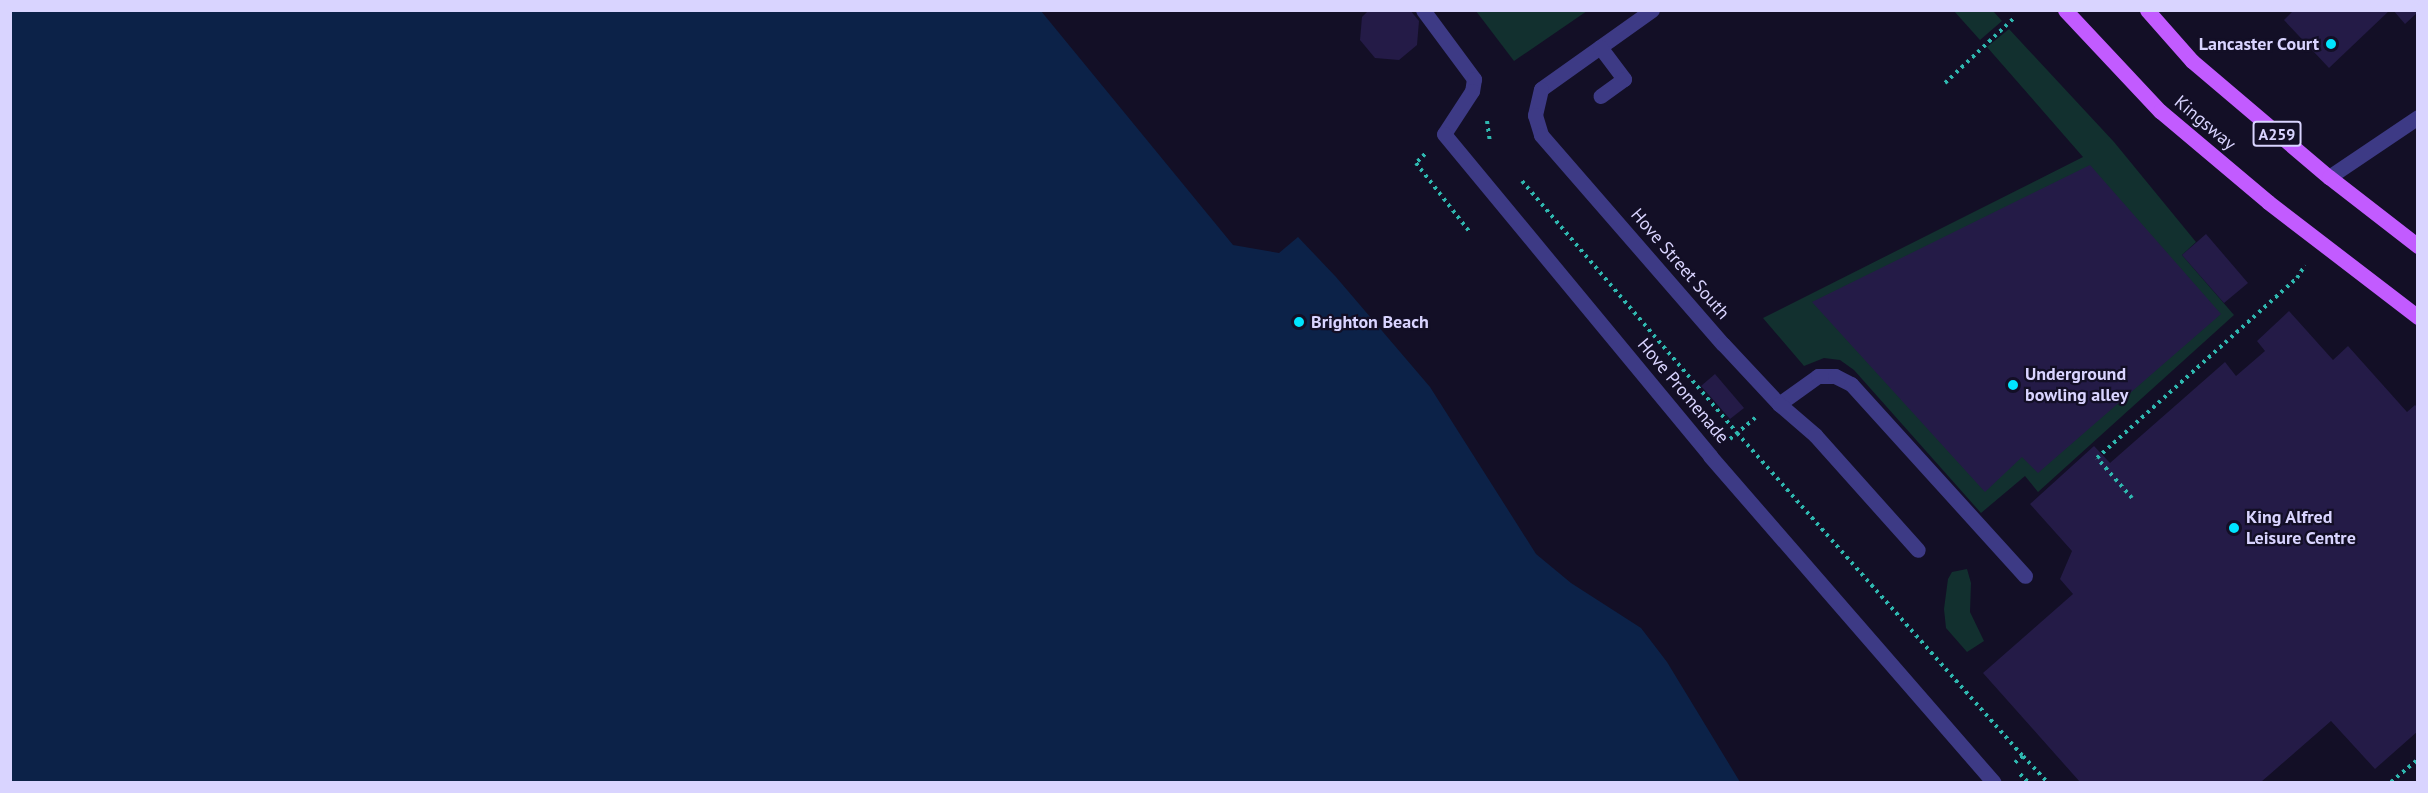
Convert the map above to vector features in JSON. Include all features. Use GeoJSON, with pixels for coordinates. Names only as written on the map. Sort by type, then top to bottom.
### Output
{"type":"FeatureCollection","features":[{"type":"Feature","properties":{"kind":"main road","name":"Kingsway"},"geometry":{"type":"LineString","coordinates":[[2066,10],[2160,111],[2268,202],[2321,240],[2418,317]]}},
{"type":"Feature","properties":{"kind":"main road","name":"A259"},"geometry":{"type":"LineString","coordinates":[[2147,10],[2192,61],[2329,177],[2418,246]]}},
{"type":"Feature","properties":{"kind":"street","name":"Hove Promenade"},"geometry":{"type":"LineString","coordinates":[[1423,10],[1474,80],[1472,91],[1444,134],[1710,456],[1993,783]]}},
{"type":"Feature","properties":{"kind":"street","name":"Hove Street South"},"geometry":{"type":"LineString","coordinates":[[1652,10],[1541,89],[1535,116],[1540,135],[1779,404],[1815,435],[1918,550]]}},
{"type":"Feature","properties":{"kind":"street"},"geometry":{"type":"LineString","coordinates":[[1600,47],[1624,80],[1601,96]]}},
{"type":"Feature","properties":{"kind":"street"},"geometry":{"type":"LineString","coordinates":[[2329,177],[2418,117]]}},
{"type":"Feature","properties":{"kind":"street"},"geometry":{"type":"LineString","coordinates":[[1779,404],[1818,376],[1835,376],[1851,384],[2025,576]]}},
{"type":"Feature","properties":{"kind":"path"},"geometry":{"type":"LineString","coordinates":[[1945,83],[2014,18]]}},
{"type":"Feature","properties":{"kind":"path"},"geometry":{"type":"LineString","coordinates":[[1490,111],[1486,126],[1491,146]]}},
{"type":"Feature","properties":{"kind":"path"},"geometry":{"type":"LineString","coordinates":[[1416,163],[1469,231]]}},
{"type":"Feature","properties":{"kind":"path"},"geometry":{"type":"LineString","coordinates":[[1514,171],[1729,424],[2047,783]]}},
{"type":"Feature","properties":{"kind":"path"},"geometry":{"type":"LineString","coordinates":[[2132,498],[2097,458],[2297,278],[2321,240]]}},
{"type":"Feature","properties":{"kind":"path"},"geometry":{"type":"LineString","coordinates":[[2012,765],[2023,756]]}},
{"type":"Feature","properties":{"kind":"path"},"geometry":{"type":"LineString","coordinates":[[2391,783],[2418,759]]}},
{"type":"Feature","properties":{"kind":"green space"},"geometry":{"type":"Polygon","coordinates":[[[1476,11],[1587,11],[1514,61],[1476,11]]]}},
{"type":"Feature","properties":{"kind":"green space"},"geometry":{"type":"Polygon","coordinates":[[[1954,11],[1993,11],[2002,21],[1980,40],[1954,11]]]}},
{"type":"Feature","properties":{"kind":"green space","name":"Underground bowling alley"},"geometry":{"type":"Polygon","coordinates":[[[2009,29],[2114,142],[2196,242],[2182,255],[2234,315],[2038,492],[2025,476],[1981,513],[1854,370],[1840,360],[1824,358],[1804,366],[1763,318],[2083,157],[1987,47],[2009,29]]]}},
{"type":"Feature","properties":{"kind":"green space"},"geometry":{"type":"Polygon","coordinates":[[[1967,569],[1971,583],[1970,612],[1984,641],[1967,652],[1946,628],[1944,609],[1948,579],[1952,572],[1967,569]]]}},
{"type":"Feature","properties":{"kind":"water"},"geometry":{"type":"Polygon","coordinates":[[[10,11],[1041,11],[1233,245],[1279,253],[1298,237],[1336,277],[1430,387],[1536,554],[1571,583],[1641,628],[1667,662],[1740,782],[11,782],[10,11]]]}},
{"type":"Feature","properties":{"kind":"building"},"geometry":{"type":"Polygon","coordinates":[[[1369,10],[1410,10],[1419,21],[1417,45],[1399,60],[1375,58],[1360,40],[1362,17],[1369,10]]]}},
{"type":"Feature","properties":{"kind":"building","name":"Lancaster Court"},"geometry":{"type":"Polygon","coordinates":[[[2294,10],[2390,10],[2329,68],[2284,20],[2294,10]]]}},
{"type":"Feature","properties":{"kind":"building"},"geometry":{"type":"Polygon","coordinates":[[[2393,10],[2418,10],[2418,12],[2405,24],[2393,10]]]}},
{"type":"Feature","properties":{"kind":"building","name":"Underground bowling alley"},"geometry":{"type":"Polygon","coordinates":[[[2090,165],[2221,314],[2038,473],[2022,457],[1985,492],[1812,302],[2090,165]]]}},
{"type":"Feature","properties":{"kind":"building"},"geometry":{"type":"Polygon","coordinates":[[[2206,234],[2248,283],[2224,303],[2182,255],[2206,234]]]}},
{"type":"Feature","properties":{"kind":"building","name":"King Alfred Leisure Centre"},"geometry":{"type":"Polygon","coordinates":[[[2289,311],[2333,360],[2348,346],[2407,412],[2415,405],[2418,408],[2418,731],[2375,769],[2331,721],[2261,782],[2080,782],[1983,673],[2073,594],[2060,579],[2072,551],[2030,504],[2094,446],[2110,463],[2225,362],[2236,376],[2265,351],[2257,341],[2289,311]]]}},
{"type":"Feature","properties":{"kind":"building"},"geometry":{"type":"Polygon","coordinates":[[[1715,374],[1744,408],[1730,419],[1701,386],[1715,374]]]}},
{"type":"Feature","properties":{"kind":"place","name":"Lancaster Court"},"geometry":{"type":"Point","coordinates":[2331,44]}},
{"type":"Feature","properties":{"kind":"place","name":"Brighton Beach"},"geometry":{"type":"Point","coordinates":[1299,322]}},
{"type":"Feature","properties":{"kind":"place","name":"Underground bowling alley"},"geometry":{"type":"Point","coordinates":[2013,385]}},
{"type":"Feature","properties":{"kind":"place","name":"King Alfred Leisure Centre"},"geometry":{"type":"Point","coordinates":[2234,528]}}]}
